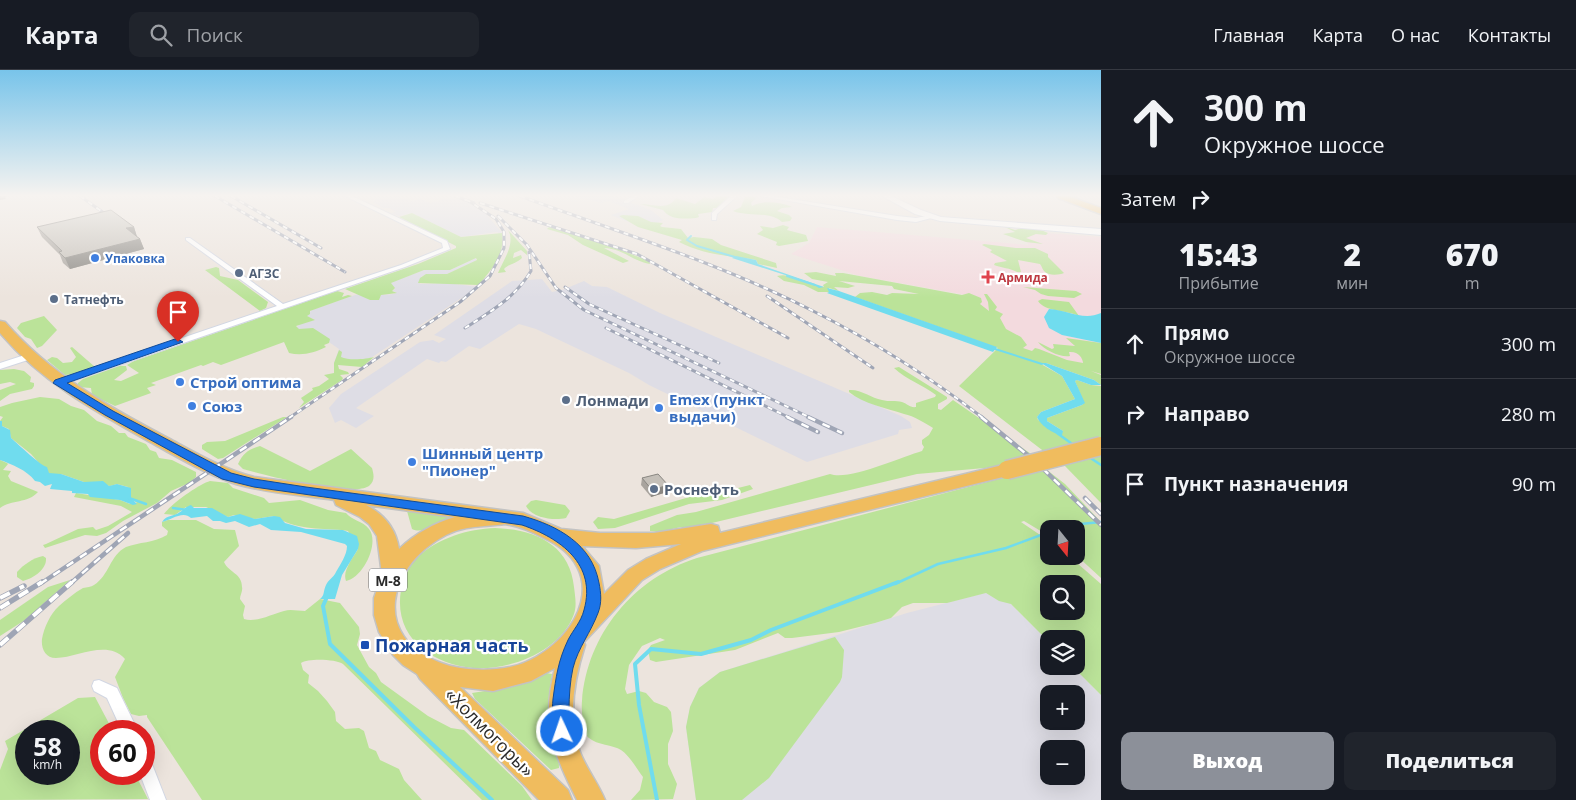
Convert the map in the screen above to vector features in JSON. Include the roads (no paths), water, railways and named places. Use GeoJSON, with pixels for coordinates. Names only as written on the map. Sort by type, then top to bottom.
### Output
{"type":"FeatureCollection","features":[{"type":"Feature","properties":{"kind":"main road","name":"М-8"},"geometry":{"type":"LineString","coordinates":[[0,325],[58,383],[109,413],[227,476],[254,483],[324,494]]}},
{"type":"Feature","properties":{"kind":"main road"},"geometry":{"type":"LineString","coordinates":[[580,634],[635,575],[660,561],[697,545],[1101,446]]}},
{"type":"Feature","properties":{"kind":"main road"},"geometry":{"type":"LineString","coordinates":[[561,536],[620,542],[667,540],[928,479],[1006,470]]}},
{"type":"Feature","properties":{"kind":"main road","name":"«Холмогоры»"},"geometry":{"type":"LineString","coordinates":[[324,494],[538,524],[561,536],[581,555],[593,580],[594,596],[592,611],[564,669],[561,711],[562,731],[568,753],[591,800]]}},
{"type":"Feature","properties":{"kind":"main road","name":"«Холмогоры»"},"geometry":{"type":"LineString","coordinates":[[324,494],[354,505],[377,520],[387,534],[392,550],[391,573],[384,596],[386,622],[397,644],[421,665],[438,673],[457,678],[496,680],[527,673],[546,664],[562,654],[580,634]]}},
{"type":"Feature","properties":{"kind":"main road","name":"«Холмогоры»"},"geometry":{"type":"LineString","coordinates":[[391,573],[407,552],[437,531],[465,521],[503,518]]}},
{"type":"Feature","properties":{"kind":"main road","name":"«Холмогоры»"},"geometry":{"type":"LineString","coordinates":[[421,665],[558,800]]}},
{"type":"Feature","properties":{"kind":"street"},"geometry":{"type":"LineString","coordinates":[[58,383],[403,266],[447,249],[445,242],[420,230]]}},
{"type":"Feature","properties":{"kind":"street"},"geometry":{"type":"LineString","coordinates":[[1079,230],[1101,232]]}},
{"type":"Feature","properties":{"kind":"street"},"geometry":{"type":"LineString","coordinates":[[188,240],[281,306]]}},
{"type":"Feature","properties":{"kind":"street"},"geometry":{"type":"LineString","coordinates":[[0,366],[30,356]]}},
{"type":"Feature","properties":{"kind":"street"},"geometry":{"type":"LineString","coordinates":[[98,686],[112,693],[125,720]]}},
{"type":"Feature","properties":{"kind":"street"},"geometry":{"type":"LineString","coordinates":[[152,785],[158,800]]}},
{"type":"Feature","properties":{"kind":"water"},"geometry":{"type":"Polygon","coordinates":[[[736,256],[756,260],[758,264],[824,287],[819,288],[810,283],[732,258],[736,256]]]}},
{"type":"Feature","properties":{"kind":"water"},"geometry":{"type":"Polygon","coordinates":[[[827,288],[997,347],[993,352],[827,293],[829,292],[827,288]]]}},
{"type":"Feature","properties":{"kind":"water"},"geometry":{"type":"Polygon","coordinates":[[[1049,309],[1082,316],[1101,313],[1101,343],[1062,335],[1049,328],[1044,317],[1049,309]]]}},
{"type":"Feature","properties":{"kind":"water"},"geometry":{"type":"Polygon","coordinates":[[[1041,363],[1046,363],[1094,380],[1101,385],[1091,385],[1075,381],[1085,403],[1047,418],[1047,421],[1063,431],[1062,435],[1047,429],[1037,417],[1041,412],[1075,399],[1062,376],[1041,363]]]}},
{"type":"Feature","properties":{"kind":"water"},"geometry":{"type":"Polygon","coordinates":[[[0,421],[2,421],[2,426],[10,430],[11,438],[47,467],[49,473],[61,474],[84,482],[103,481],[109,486],[117,484],[131,488],[131,498],[137,504],[133,505],[120,500],[90,497],[88,494],[72,493],[72,491],[50,489],[52,484],[45,486],[35,481],[23,471],[0,460],[0,421]]]}},
{"type":"Feature","properties":{"kind":"water"},"geometry":{"type":"Polygon","coordinates":[[[191,505],[194,508],[212,508],[228,517],[240,514],[255,519],[274,516],[280,517],[285,523],[306,529],[343,530],[357,536],[358,549],[342,575],[335,599],[320,599],[323,596],[327,583],[335,574],[345,556],[347,546],[345,544],[301,532],[271,530],[260,524],[249,527],[235,521],[226,523],[213,521],[207,516],[191,518],[181,515],[162,522],[191,505]]]}},
{"type":"Feature","properties":{"kind":"waterway"},"geometry":{"type":"LineString","coordinates":[[691,236],[687,240],[697,246],[735,257]]}},
{"type":"Feature","properties":{"kind":"waterway"},"geometry":{"type":"LineString","coordinates":[[787,276],[815,285]]}},
{"type":"Feature","properties":{"kind":"waterway"},"geometry":{"type":"LineString","coordinates":[[992,348],[1042,364]]}},
{"type":"Feature","properties":{"kind":"waterway"},"geometry":{"type":"LineString","coordinates":[[1057,433],[1075,446]]}},
{"type":"Feature","properties":{"kind":"waterway"},"geometry":{"type":"LineString","coordinates":[[1089,457],[1101,465]]}},
{"type":"Feature","properties":{"kind":"waterway"},"geometry":{"type":"LineString","coordinates":[[129,498],[146,504]]}},
{"type":"Feature","properties":{"kind":"waterway"},"geometry":{"type":"LineString","coordinates":[[173,508],[187,510]]}},
{"type":"Feature","properties":{"kind":"waterway"},"geometry":{"type":"LineString","coordinates":[[1085,524],[1101,522]]}},
{"type":"Feature","properties":{"kind":"waterway"},"geometry":{"type":"LineString","coordinates":[[895,584],[938,564],[1006,548],[1040,535]]}},
{"type":"Feature","properties":{"kind":"waterway"},"geometry":{"type":"LineString","coordinates":[[657,800],[639,705],[635,664],[651,649],[701,654],[751,640],[771,630],[898,582]]}},
{"type":"Feature","properties":{"kind":"waterway"},"geometry":{"type":"LineString","coordinates":[[326,599],[323,606],[330,644],[414,727],[492,800]]}},
{"type":"Feature","properties":{"kind":"railway"},"geometry":{"type":"LineString","coordinates":[[273,230],[345,272]]}},
{"type":"Feature","properties":{"kind":"railway"},"geometry":{"type":"LineString","coordinates":[[290,230],[321,248]]}},
{"type":"Feature","properties":{"kind":"railway"},"geometry":{"type":"LineString","coordinates":[[289,418],[460,302],[490,276],[504,248],[503,230]]}},
{"type":"Feature","properties":{"kind":"railway"},"geometry":{"type":"LineString","coordinates":[[512,230],[527,245],[556,288],[584,310],[811,418]]}},
{"type":"Feature","properties":{"kind":"railway"},"geometry":{"type":"LineString","coordinates":[[563,230],[637,254],[788,338]]}},
{"type":"Feature","properties":{"kind":"railway"},"geometry":{"type":"LineString","coordinates":[[615,230],[742,278],[835,323],[879,347],[922,374],[983,418]]}},
{"type":"Feature","properties":{"kind":"railway"},"geometry":{"type":"LineString","coordinates":[[465,328],[510,297],[525,281],[531,271],[529,252]]}},
{"type":"Feature","properties":{"kind":"railway"},"geometry":{"type":"LineString","coordinates":[[565,287],[589,304],[719,363]]}},
{"type":"Feature","properties":{"kind":"railway"},"geometry":{"type":"LineString","coordinates":[[767,296],[873,368]]}},
{"type":"Feature","properties":{"kind":"railway"},"geometry":{"type":"LineString","coordinates":[[606,328],[790,418]]}},
{"type":"Feature","properties":{"kind":"railway"},"geometry":{"type":"LineString","coordinates":[[40,584],[291,417]]}},
{"type":"Feature","properties":{"kind":"railway"},"geometry":{"type":"LineString","coordinates":[[787,417],[818,432]]}},
{"type":"Feature","properties":{"kind":"railway"},"geometry":{"type":"LineString","coordinates":[[808,417],[842,433]]}},
{"type":"Feature","properties":{"kind":"railway"},"geometry":{"type":"LineString","coordinates":[[981,417],[1036,462],[1101,525]]}},
{"type":"Feature","properties":{"kind":"railway"},"geometry":{"type":"LineString","coordinates":[[1085,498],[1101,514]]}},
{"type":"Feature","properties":{"kind":"railway"},"geometry":{"type":"LineString","coordinates":[[70,584],[128,533]]}},
{"type":"Feature","properties":{"kind":"railway"},"geometry":{"type":"LineString","coordinates":[[0,608],[42,582]]}},
{"type":"Feature","properties":{"kind":"railway"},"geometry":{"type":"LineString","coordinates":[[0,645],[72,582]]}},
{"type":"Feature","properties":{"kind":"railway"},"geometry":{"type":"LineString","coordinates":[[0,598],[24,586]]}},
{"type":"Feature","properties":{"kind":"place","name":"Упаковка"},"geometry":{"type":"Point","coordinates":[95,258]}},
{"type":"Feature","properties":{"kind":"place","name":"АГЗС"},"geometry":{"type":"Point","coordinates":[239,273]}},
{"type":"Feature","properties":{"kind":"place","name":"Армида"},"geometry":{"type":"Point","coordinates":[988,277]}},
{"type":"Feature","properties":{"kind":"place","name":"Татнефть"},"geometry":{"type":"Point","coordinates":[54,299]}},
{"type":"Feature","properties":{"kind":"place","name":"Строй оптима"},"geometry":{"type":"Point","coordinates":[180,382]}},
{"type":"Feature","properties":{"kind":"place","name":"Лонмади"},"geometry":{"type":"Point","coordinates":[566,400]}},
{"type":"Feature","properties":{"kind":"place","name":"Союз"},"geometry":{"type":"Point","coordinates":[192,406]}},
{"type":"Feature","properties":{"kind":"place","name":"Emex (пункт выдачи)"},"geometry":{"type":"Point","coordinates":[659,408]}},
{"type":"Feature","properties":{"kind":"place","name":"Шинный центр \"Пионер\""},"geometry":{"type":"Point","coordinates":[412,462]}},
{"type":"Feature","properties":{"kind":"place","name":"Роснефть"},"geometry":{"type":"Point","coordinates":[654,489]}},
{"type":"Feature","properties":{"kind":"place","name":"Пожарная часть"},"geometry":{"type":"Point","coordinates":[365,645]}}]}
